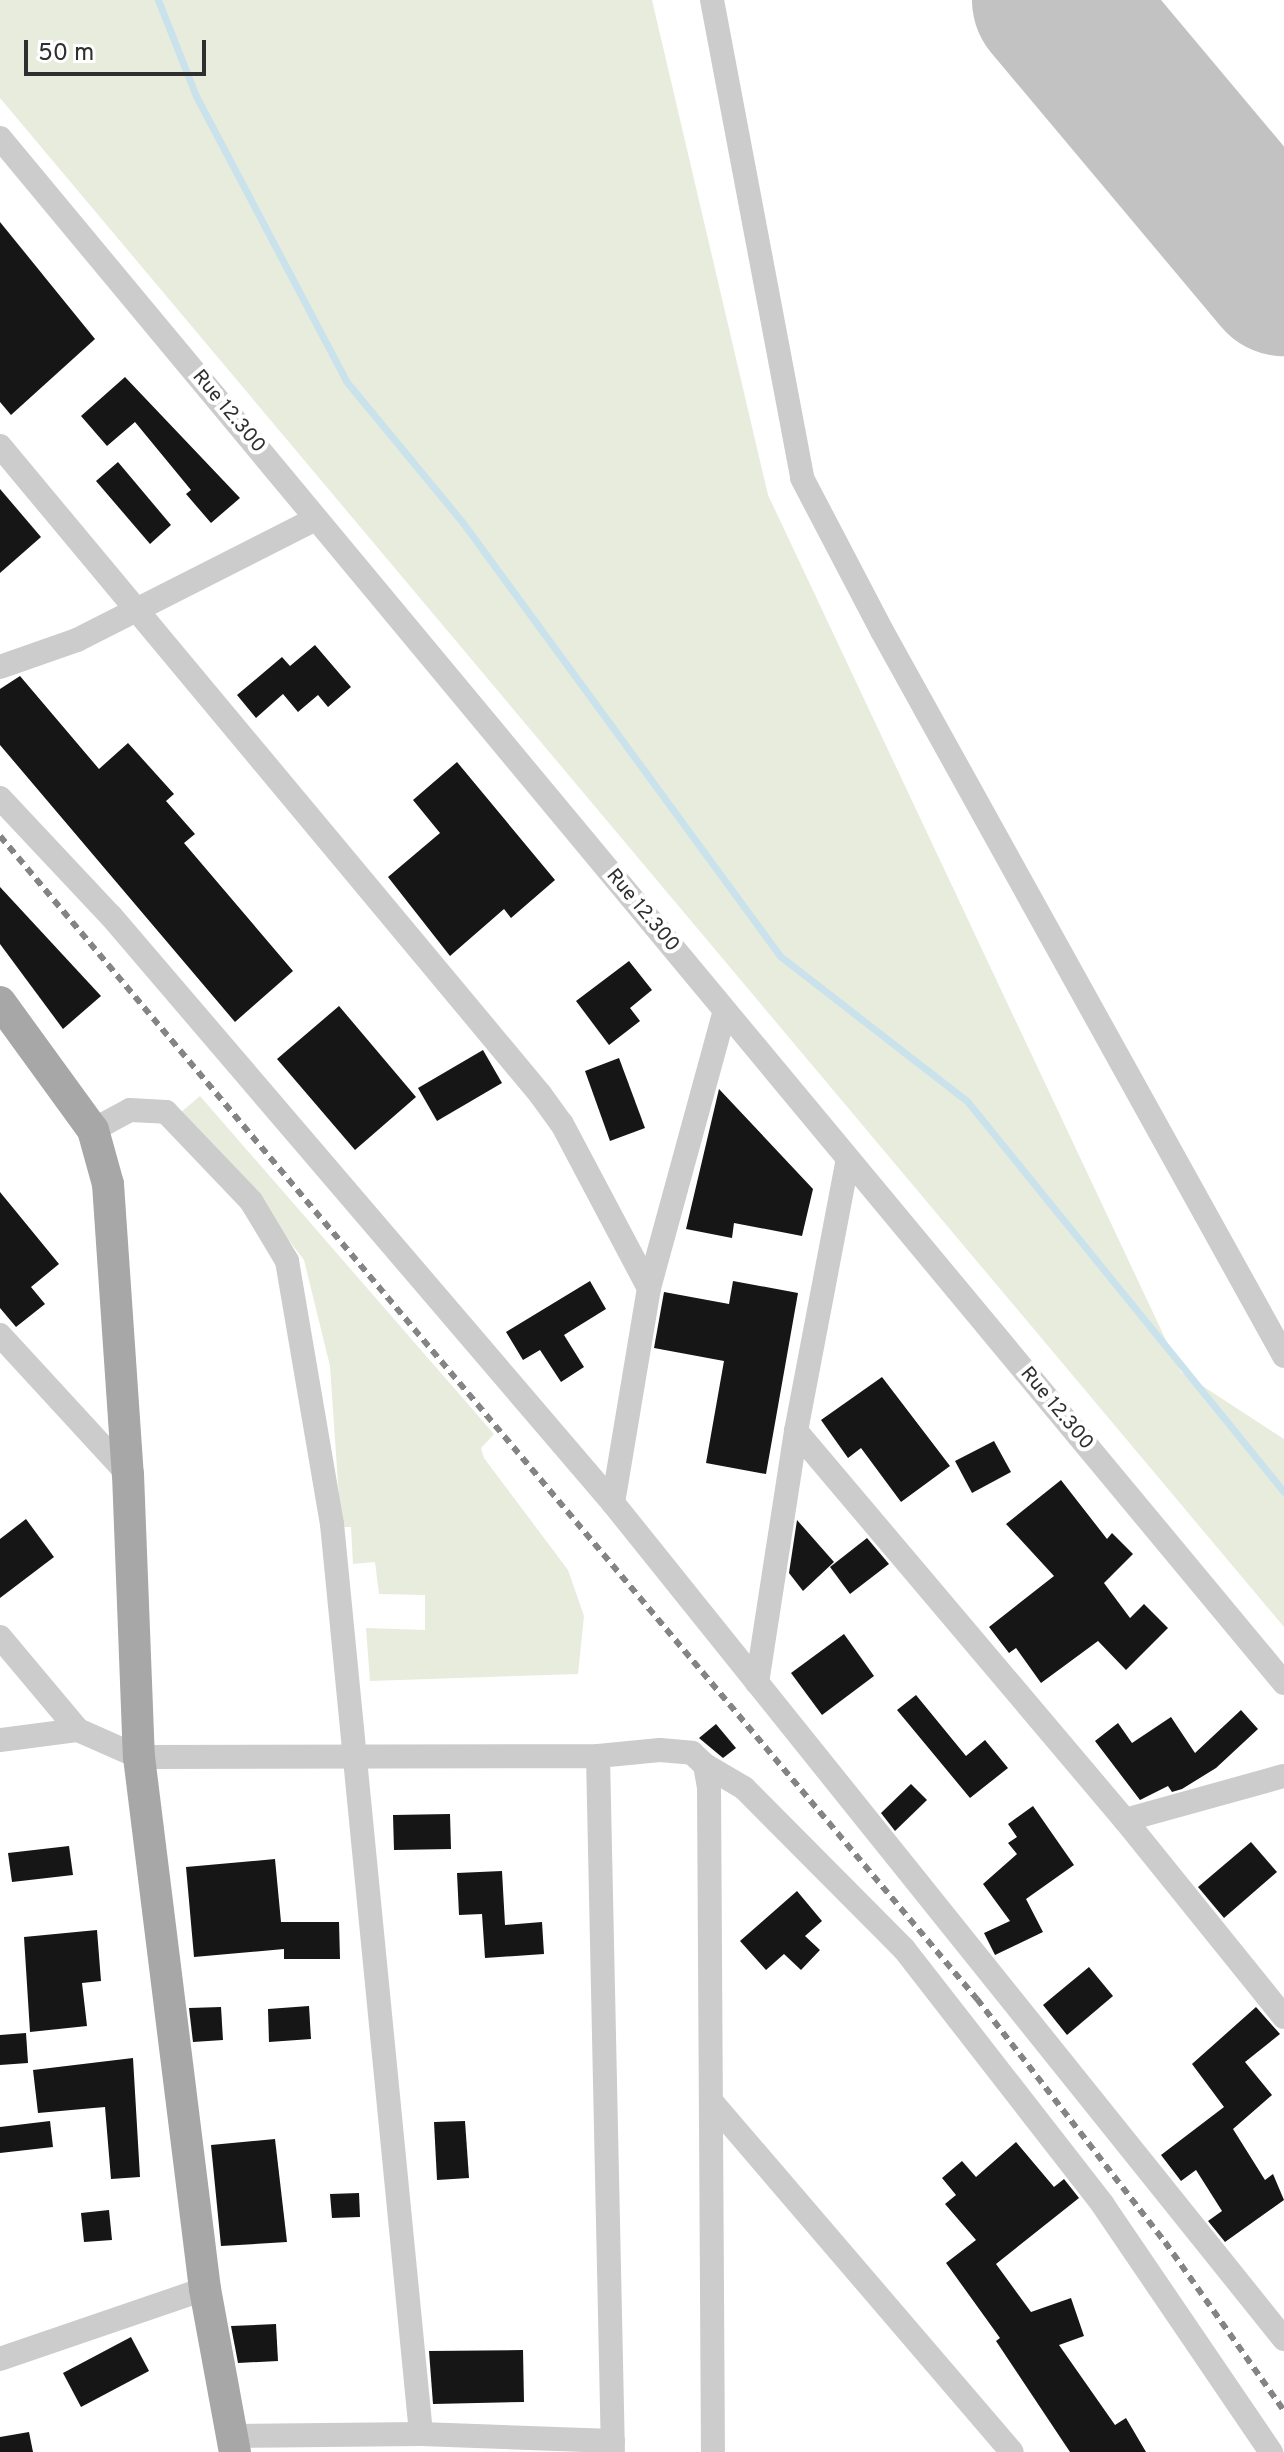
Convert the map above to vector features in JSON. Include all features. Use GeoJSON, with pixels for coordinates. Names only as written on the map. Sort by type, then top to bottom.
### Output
{"type":"FeatureCollection","features":[{"type":"Feature","properties":{"kind":"main road"},"geometry":{"type":"LineString","coordinates":[[0,1002],[93,1130],[108,1184],[128,1474],[139,1757],[205,2289],[233,2444]]}},
{"type":"Feature","properties":{"kind":"street"},"geometry":{"type":"LineString","coordinates":[[712,0],[802,478],[882,631],[1284,1356]]}},
{"type":"Feature","properties":{"kind":"street","name":"Rue 12.300"},"geometry":{"type":"LineString","coordinates":[[0,138],[1284,1683]]}},
{"type":"Feature","properties":{"kind":"street"},"geometry":{"type":"LineString","coordinates":[[0,446],[540,1094],[562,1124],[649,1288]]}},
{"type":"Feature","properties":{"kind":"street"},"geometry":{"type":"LineString","coordinates":[[0,667],[136,612],[316,519]]}},
{"type":"Feature","properties":{"kind":"street"},"geometry":{"type":"LineString","coordinates":[[0,798],[111,916],[613,1503],[1284,2339]]}},
{"type":"Feature","properties":{"kind":"street"},"geometry":{"type":"LineString","coordinates":[[613,1503],[649,1288],[725,1011]]}},
{"type":"Feature","properties":{"kind":"street"},"geometry":{"type":"LineString","coordinates":[[93,1130],[130,1110],[166,1112],[251,1201],[287,1261],[332,1524],[421,2434]]}},
{"type":"Feature","properties":{"kind":"street"},"geometry":{"type":"LineString","coordinates":[[757,1683],[796,1431],[848,1159]]}},
{"type":"Feature","properties":{"kind":"street"},"geometry":{"type":"LineString","coordinates":[[0,1335],[128,1474]]}},
{"type":"Feature","properties":{"kind":"street"},"geometry":{"type":"LineString","coordinates":[[796,1431],[1125,1820],[1284,2017]]}},
{"type":"Feature","properties":{"kind":"street"},"geometry":{"type":"LineString","coordinates":[[0,1637],[78,1730],[139,1757],[356,1754],[598,1756],[660,1750],[692,1753],[705,1765],[744,1788],[904,1949],[1103,2205],[1271,2452]]}},
{"type":"Feature","properties":{"kind":"street"},"geometry":{"type":"LineString","coordinates":[[0,1740],[78,1730]]}},
{"type":"Feature","properties":{"kind":"street"},"geometry":{"type":"LineString","coordinates":[[233,2444],[421,2434],[613,2446],[598,1756]]}},
{"type":"Feature","properties":{"kind":"street"},"geometry":{"type":"LineString","coordinates":[[705,1765],[713,2452]]}},
{"type":"Feature","properties":{"kind":"street"},"geometry":{"type":"LineString","coordinates":[[1125,1820],[1284,1776]]}},
{"type":"Feature","properties":{"kind":"street"},"geometry":{"type":"LineString","coordinates":[[711,2101],[1012,2452]]}},
{"type":"Feature","properties":{"kind":"street"},"geometry":{"type":"LineString","coordinates":[[0,2359],[205,2289]]}},
{"type":"Feature","properties":{"kind":"shaded area"},"geometry":{"type":"Polygon","coordinates":[[[0,0],[652,0],[768,495],[1181,1372],[1284,1439],[1284,1627],[0,98],[0,0]]]}},
{"type":"Feature","properties":{"kind":"shaded area"},"geometry":{"type":"Polygon","coordinates":[[[200,1096],[494,1434],[481,1448],[484,1458],[568,1570],[584,1616],[578,1674],[370,1681],[366,1628],[425,1630],[425,1595],[379,1594],[375,1562],[353,1564],[351,1527],[341,1527],[330,1366],[304,1260],[231,1165],[179,1114],[200,1096]]]}},
{"type":"Feature","properties":{"kind":"building"},"geometry":{"type":"Polygon","coordinates":[[[0,222],[95,339],[11,415],[0,402],[0,222]]]}},
{"type":"Feature","properties":{"kind":"building"},"geometry":{"type":"Polygon","coordinates":[[[125,377],[240,498],[211,523],[186,494],[191,490],[135,422],[107,446],[81,416],[125,377]]]}},
{"type":"Feature","properties":{"kind":"building"},"geometry":{"type":"Polygon","coordinates":[[[118,462],[171,525],[150,544],[96,481],[118,462]]]}},
{"type":"Feature","properties":{"kind":"building"},"geometry":{"type":"Polygon","coordinates":[[[0,489],[41,537],[0,573],[0,489]]]}},
{"type":"Feature","properties":{"kind":"building"},"geometry":{"type":"Polygon","coordinates":[[[315,645],[351,687],[328,707],[318,695],[298,712],[283,694],[256,718],[237,695],[282,657],[290,666],[315,645]]]}},
{"type":"Feature","properties":{"kind":"building"},"geometry":{"type":"Polygon","coordinates":[[[20,676],[99,769],[128,743],[174,794],[166,801],[195,834],[184,843],[293,971],[235,1022],[0,745],[0,689],[20,676]]]}},
{"type":"Feature","properties":{"kind":"building"},"geometry":{"type":"Polygon","coordinates":[[[457,762],[555,880],[511,918],[504,909],[450,956],[388,877],[440,833],[413,800],[457,762]]]}},
{"type":"Feature","properties":{"kind":"building"},"geometry":{"type":"Polygon","coordinates":[[[0,887],[101,996],[63,1029],[0,944],[0,887]]]}},
{"type":"Feature","properties":{"kind":"building"},"geometry":{"type":"Polygon","coordinates":[[[629,961],[652,990],[630,1008],[640,1021],[609,1045],[576,1001],[629,961]]]}},
{"type":"Feature","properties":{"kind":"building"},"geometry":{"type":"Polygon","coordinates":[[[339,1006],[416,1097],[355,1150],[277,1059],[339,1006]]]}},
{"type":"Feature","properties":{"kind":"building"},"geometry":{"type":"Polygon","coordinates":[[[483,1050],[502,1083],[437,1121],[418,1088],[483,1050]]]}},
{"type":"Feature","properties":{"kind":"building"},"geometry":{"type":"Polygon","coordinates":[[[619,1058],[645,1128],[610,1141],[585,1071],[619,1058]]]}},
{"type":"Feature","properties":{"kind":"building"},"geometry":{"type":"Polygon","coordinates":[[[719,1089],[813,1189],[802,1236],[734,1223],[732,1238],[686,1229],[719,1089]]]}},
{"type":"Feature","properties":{"kind":"building"},"geometry":{"type":"Polygon","coordinates":[[[0,1192],[59,1264],[31,1287],[45,1304],[16,1327],[0,1308],[0,1192]]]}},
{"type":"Feature","properties":{"kind":"building"},"geometry":{"type":"Polygon","coordinates":[[[590,1281],[606,1309],[564,1335],[584,1367],[561,1382],[540,1350],[523,1360],[506,1332],[590,1281]]]}},
{"type":"Feature","properties":{"kind":"building"},"geometry":{"type":"Polygon","coordinates":[[[733,1281],[798,1293],[766,1474],[706,1463],[724,1361],[654,1348],[664,1292],[729,1304],[733,1281]]]}},
{"type":"Feature","properties":{"kind":"building"},"geometry":{"type":"Polygon","coordinates":[[[882,1377],[950,1466],[901,1502],[861,1448],[848,1458],[821,1420],[882,1377]]]}},
{"type":"Feature","properties":{"kind":"building"},"geometry":{"type":"Polygon","coordinates":[[[994,1441],[1011,1472],[972,1493],[955,1461],[994,1441]]]}},
{"type":"Feature","properties":{"kind":"building"},"geometry":{"type":"Polygon","coordinates":[[[1061,1480],[1107,1539],[1112,1533],[1133,1554],[1104,1583],[1130,1618],[1144,1604],[1168,1628],[1126,1670],[1098,1641],[1041,1683],[1016,1648],[1009,1653],[989,1627],[1054,1576],[1006,1524],[1061,1480]]]}},
{"type":"Feature","properties":{"kind":"building"},"geometry":{"type":"Polygon","coordinates":[[[26,1519],[54,1557],[0,1598],[0,1539],[26,1519]]]}},
{"type":"Feature","properties":{"kind":"building"},"geometry":{"type":"Polygon","coordinates":[[[797,1520],[834,1562],[803,1591],[789,1573],[797,1520]]]}},
{"type":"Feature","properties":{"kind":"building"},"geometry":{"type":"Polygon","coordinates":[[[867,1538],[889,1564],[850,1594],[830,1567],[867,1538]]]}},
{"type":"Feature","properties":{"kind":"building"},"geometry":{"type":"Polygon","coordinates":[[[844,1634],[874,1676],[822,1715],[791,1673],[844,1634]]]}},
{"type":"Feature","properties":{"kind":"building"},"geometry":{"type":"Polygon","coordinates":[[[916,1695],[966,1756],[985,1740],[1008,1768],[970,1798],[897,1710],[916,1695]]]}},
{"type":"Feature","properties":{"kind":"building"},"geometry":{"type":"Polygon","coordinates":[[[1241,1710],[1258,1729],[1216,1768],[1182,1789],[1172,1792],[1168,1786],[1140,1800],[1095,1741],[1118,1723],[1132,1743],[1171,1717],[1195,1753],[1241,1710]]]}},
{"type":"Feature","properties":{"kind":"building"},"geometry":{"type":"Polygon","coordinates":[[[716,1724],[736,1748],[723,1758],[699,1738],[716,1724]]]}},
{"type":"Feature","properties":{"kind":"building"},"geometry":{"type":"Polygon","coordinates":[[[911,1784],[927,1800],[895,1831],[881,1813],[911,1784]]]}},
{"type":"Feature","properties":{"kind":"building"},"geometry":{"type":"Polygon","coordinates":[[[1033,1806],[1074,1865],[1026,1899],[1043,1932],[995,1955],[984,1933],[1010,1921],[983,1884],[1017,1854],[1008,1843],[1017,1837],[1008,1824],[1033,1806]]]}},
{"type":"Feature","properties":{"kind":"building"},"geometry":{"type":"Polygon","coordinates":[[[450,1814],[451,1849],[394,1850],[393,1815],[450,1814]]]}},
{"type":"Feature","properties":{"kind":"building"},"geometry":{"type":"Polygon","coordinates":[[[1251,1842],[1277,1872],[1224,1918],[1198,1887],[1251,1842]]]}},
{"type":"Feature","properties":{"kind":"building"},"geometry":{"type":"Polygon","coordinates":[[[69,1846],[73,1875],[12,1882],[8,1853],[69,1846]]]}},
{"type":"Feature","properties":{"kind":"building"},"geometry":{"type":"Polygon","coordinates":[[[275,1859],[281,1922],[339,1922],[340,1959],[284,1959],[284,1949],[194,1957],[186,1867],[275,1859]]]}},
{"type":"Feature","properties":{"kind":"building"},"geometry":{"type":"Polygon","coordinates":[[[502,1871],[505,1925],[542,1922],[544,1954],[485,1958],[482,1914],[459,1915],[457,1873],[502,1871]]]}},
{"type":"Feature","properties":{"kind":"building"},"geometry":{"type":"Polygon","coordinates":[[[797,1891],[822,1921],[805,1936],[820,1950],[801,1970],[784,1954],[766,1970],[740,1941],[797,1891]]]}},
{"type":"Feature","properties":{"kind":"building"},"geometry":{"type":"Polygon","coordinates":[[[97,1930],[101,1981],[82,1983],[87,2026],[30,2032],[24,1937],[97,1930]]]}},
{"type":"Feature","properties":{"kind":"building"},"geometry":{"type":"Polygon","coordinates":[[[1089,1967],[1113,1996],[1067,2035],[1043,2005],[1089,1967]]]}},
{"type":"Feature","properties":{"kind":"building"},"geometry":{"type":"Polygon","coordinates":[[[309,2006],[311,2039],[269,2042],[268,2009],[309,2006]]]}},
{"type":"Feature","properties":{"kind":"building"},"geometry":{"type":"Polygon","coordinates":[[[221,2007],[223,2040],[193,2042],[189,2008],[221,2007]]]}},
{"type":"Feature","properties":{"kind":"building"},"geometry":{"type":"Polygon","coordinates":[[[1256,2007],[1280,2034],[1245,2062],[1272,2095],[1233,2129],[1265,2180],[1273,2174],[1284,2200],[1225,2242],[1208,2221],[1222,2211],[1196,2170],[1181,2181],[1161,2155],[1224,2107],[1192,2064],[1256,2007]]]}},
{"type":"Feature","properties":{"kind":"building"},"geometry":{"type":"Polygon","coordinates":[[[26,2033],[28,2063],[0,2065],[0,2035],[26,2033]]]}},
{"type":"Feature","properties":{"kind":"building"},"geometry":{"type":"Polygon","coordinates":[[[133,2058],[140,2177],[111,2179],[105,2107],[38,2113],[33,2070],[133,2058]]]}},
{"type":"Feature","properties":{"kind":"building"},"geometry":{"type":"Polygon","coordinates":[[[50,2121],[53,2147],[0,2153],[0,2127],[50,2121]]]}},
{"type":"Feature","properties":{"kind":"building"},"geometry":{"type":"Polygon","coordinates":[[[465,2121],[469,2178],[437,2180],[434,2122],[465,2121]]]}},
{"type":"Feature","properties":{"kind":"building"},"geometry":{"type":"Polygon","coordinates":[[[275,2139],[287,2242],[221,2246],[211,2145],[275,2139]]]}},
{"type":"Feature","properties":{"kind":"building"},"geometry":{"type":"Polygon","coordinates":[[[1016,2142],[1054,2187],[1064,2179],[1079,2198],[996,2264],[1031,2312],[1071,2298],[1084,2336],[1059,2345],[1115,2425],[1126,2418],[1146,2452],[1070,2452],[996,2341],[1000,2338],[946,2263],[976,2240],[945,2204],[956,2195],[942,2178],[962,2161],[976,2177],[1016,2142]]]}},
{"type":"Feature","properties":{"kind":"building"},"geometry":{"type":"Polygon","coordinates":[[[359,2193],[360,2217],[332,2218],[330,2194],[359,2193]]]}},
{"type":"Feature","properties":{"kind":"building"},"geometry":{"type":"Polygon","coordinates":[[[109,2210],[112,2240],[84,2242],[81,2213],[109,2210]]]}},
{"type":"Feature","properties":{"kind":"building"},"geometry":{"type":"Polygon","coordinates":[[[276,2324],[278,2361],[238,2363],[231,2326],[276,2324]]]}},
{"type":"Feature","properties":{"kind":"building"},"geometry":{"type":"Polygon","coordinates":[[[131,2337],[149,2371],[81,2407],[63,2373],[131,2337]]]}},
{"type":"Feature","properties":{"kind":"building"},"geometry":{"type":"Polygon","coordinates":[[[523,2350],[524,2402],[433,2404],[429,2351],[523,2350]]]}},
{"type":"Feature","properties":{"kind":"building"},"geometry":{"type":"Polygon","coordinates":[[[29,2432],[33,2452],[0,2452],[0,2437],[29,2432]]]}},
{"type":"Feature","properties":{"kind":"waterway"},"geometry":{"type":"LineString","coordinates":[[158,0],[196,96],[346,381],[463,523],[780,956],[967,1101],[1284,1492]]}},
{"type":"Feature","properties":{"kind":"taxiway"},"geometry":{"type":"LineString","coordinates":[[1071,0],[1071,61],[1087,105],[1116,142],[1155,169],[1197,183],[1221,198]]}},
{"type":"Feature","properties":{"kind":"runway"},"geometry":{"type":"LineString","coordinates":[[1054,0],[1284,274]]}},
{"type":"Feature","properties":{"kind":"railway"},"geometry":{"type":"LineString","coordinates":[[0,836],[977,1999],[1165,2242],[1284,2411]]}}]}
